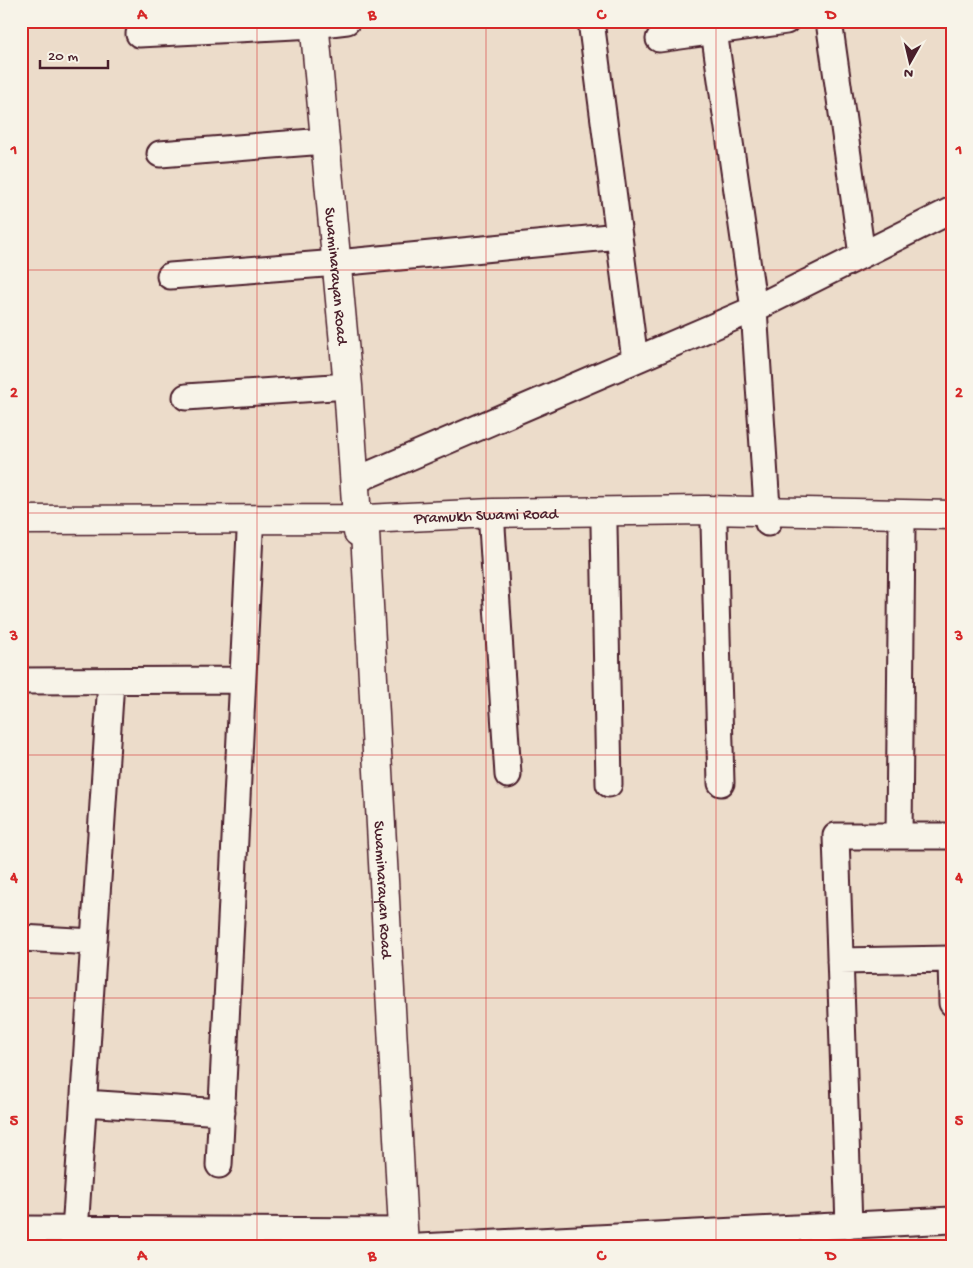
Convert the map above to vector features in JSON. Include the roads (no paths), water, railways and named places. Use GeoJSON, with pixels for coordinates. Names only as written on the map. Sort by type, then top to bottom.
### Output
{"type":"FeatureCollection","features":[{"type":"Feature","properties":{"kind":"main road","name":"Swaminarayan Road"},"geometry":{"type":"LineString","coordinates":[[328,22],[325,142],[345,262],[365,527],[409,1241]]}},
{"type":"Feature","properties":{"kind":"main road","name":"Swaminarayan Road"},"geometry":{"type":"LineString","coordinates":[[328,22],[345,152],[348,386],[361,478]]}},
{"type":"Feature","properties":{"kind":"main road","name":"Pramukh Swami Road"},"geometry":{"type":"LineString","coordinates":[[21,536],[250,533],[365,527],[502,513],[705,510],[768,517],[952,525]]}},
{"type":"Feature","properties":{"kind":"main road","name":"Pramukh Swami Road"},"geometry":{"type":"LineString","coordinates":[[21,520],[365,527],[492,527],[714,524],[768,517],[952,514]]}},
{"type":"Feature","properties":{"kind":"street"},"geometry":{"type":"LineString","coordinates":[[591,21],[635,360]]}},
{"type":"Feature","properties":{"kind":"street"},"geometry":{"type":"LineString","coordinates":[[659,39],[786,21]]}},
{"type":"Feature","properties":{"kind":"street"},"geometry":{"type":"LineString","coordinates":[[828,21],[862,255]]}},
{"type":"Feature","properties":{"kind":"street"},"geometry":{"type":"LineString","coordinates":[[140,34],[328,22]]}},
{"type":"Feature","properties":{"kind":"street"},"geometry":{"type":"LineString","coordinates":[[714,31],[754,309],[768,517]]}},
{"type":"Feature","properties":{"kind":"street"},"geometry":{"type":"LineString","coordinates":[[160,154],[325,142]]}},
{"type":"Feature","properties":{"kind":"street"},"geometry":{"type":"LineString","coordinates":[[361,478],[754,309],[952,210]]}},
{"type":"Feature","properties":{"kind":"street"},"geometry":{"type":"LineString","coordinates":[[170,276],[345,262],[619,236]]}},
{"type":"Feature","properties":{"kind":"street"},"geometry":{"type":"LineString","coordinates":[[186,398],[348,386]]}},
{"type":"Feature","properties":{"kind":"street"},"geometry":{"type":"LineString","coordinates":[[714,524],[721,782]]}},
{"type":"Feature","properties":{"kind":"street"},"geometry":{"type":"LineString","coordinates":[[899,836],[902,524]]}},
{"type":"Feature","properties":{"kind":"street"},"geometry":{"type":"LineString","coordinates":[[604,526],[609,784]]}},
{"type":"Feature","properties":{"kind":"street"},"geometry":{"type":"LineString","coordinates":[[492,527],[508,775]]}},
{"type":"Feature","properties":{"kind":"street"},"geometry":{"type":"LineString","coordinates":[[219,1164],[250,533]]}},
{"type":"Feature","properties":{"kind":"street"},"geometry":{"type":"LineString","coordinates":[[21,681],[242,680]]}},
{"type":"Feature","properties":{"kind":"street"},"geometry":{"type":"LineString","coordinates":[[75,1238],[111,681]]}},
{"type":"Feature","properties":{"kind":"street"},"geometry":{"type":"LineString","coordinates":[[849,1226],[836,836],[952,836]]}},
{"type":"Feature","properties":{"kind":"street"},"geometry":{"type":"LineString","coordinates":[[21,938],[94,942]]}},
{"type":"Feature","properties":{"kind":"street"},"geometry":{"type":"LineString","coordinates":[[840,961],[951,960],[952,1002]]}},
{"type":"Feature","properties":{"kind":"street"},"geometry":{"type":"LineString","coordinates":[[84,1103],[222,1112]]}},
{"type":"Feature","properties":{"kind":"street"},"geometry":{"type":"LineString","coordinates":[[21,1229],[75,1238],[409,1241],[849,1226],[952,1220]]}}]}
